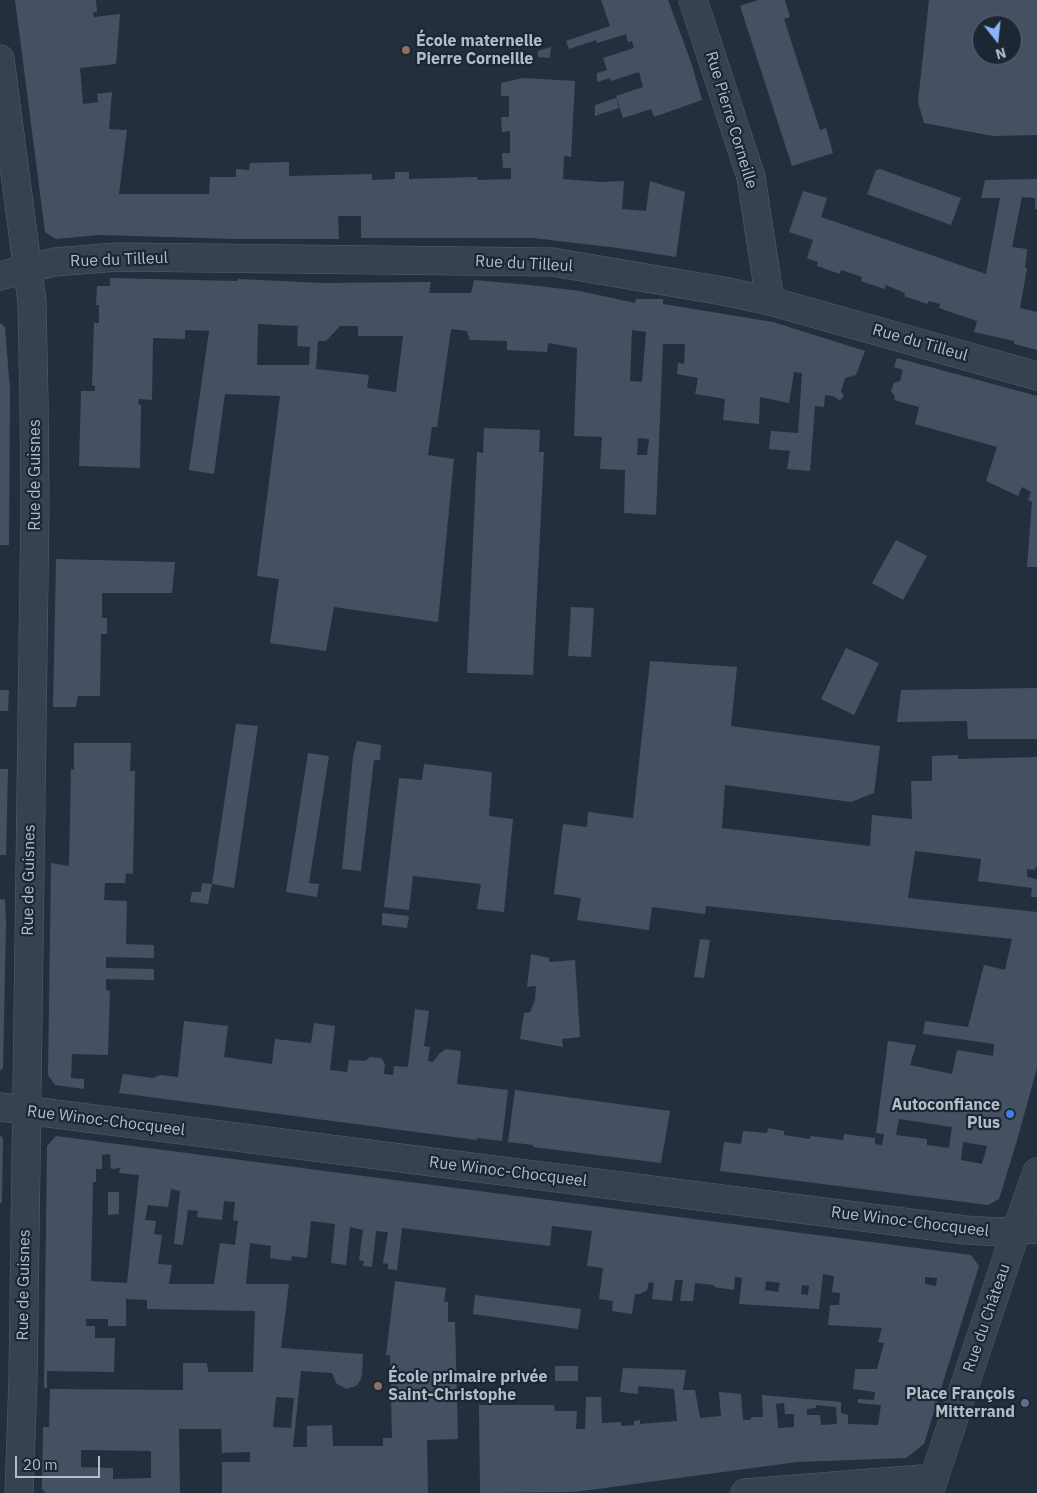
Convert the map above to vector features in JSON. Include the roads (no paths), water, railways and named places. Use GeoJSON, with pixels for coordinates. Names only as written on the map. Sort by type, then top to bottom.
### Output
{"type":"FeatureCollection","features":[{"type":"Feature","properties":{"kind":"street","name":"Rue Pierre Corneille"},"geometry":{"type":"LineString","coordinates":[[693,0],[751,177],[770,301]]}},
{"type":"Feature","properties":{"kind":"street","name":"Rue de Guisnes"},"geometry":{"type":"LineString","coordinates":[[0,59],[28,268],[33,339],[35,505],[23,1379],[19,1493]]}},
{"type":"Feature","properties":{"kind":"street","name":"Rue du Tilleul"},"geometry":{"type":"LineString","coordinates":[[0,276],[67,260],[117,257],[552,262],[770,301],[1037,376]]}},
{"type":"Feature","properties":{"kind":"street","name":"Rue Winoc-Chocqueel"},"geometry":{"type":"LineString","coordinates":[[0,1107],[965,1230],[998,1232],[1027,1230]]}},
{"type":"Feature","properties":{"kind":"street","name":"Rue du Château"},"geometry":{"type":"LineString","coordinates":[[931,1485],[1027,1230],[1037,1172]]}},
{"type":"Feature","properties":{"kind":"street"},"geometry":{"type":"LineString","coordinates":[[745,1493],[931,1485]]}},
{"type":"Feature","properties":{"kind":"place","name":"École maternelle Pierre Corneille"},"geometry":{"type":"Point","coordinates":[406,50]}},
{"type":"Feature","properties":{"kind":"place","name":"Autoconfiance Plus"},"geometry":{"type":"Point","coordinates":[1010,1114]}},
{"type":"Feature","properties":{"kind":"place","name":"École primaire privée Saint-Christophe"},"geometry":{"type":"Point","coordinates":[378,1386]}},
{"type":"Feature","properties":{"kind":"place","name":"Place François Mitterrand"},"geometry":{"type":"Point","coordinates":[1025,1403]}}]}
